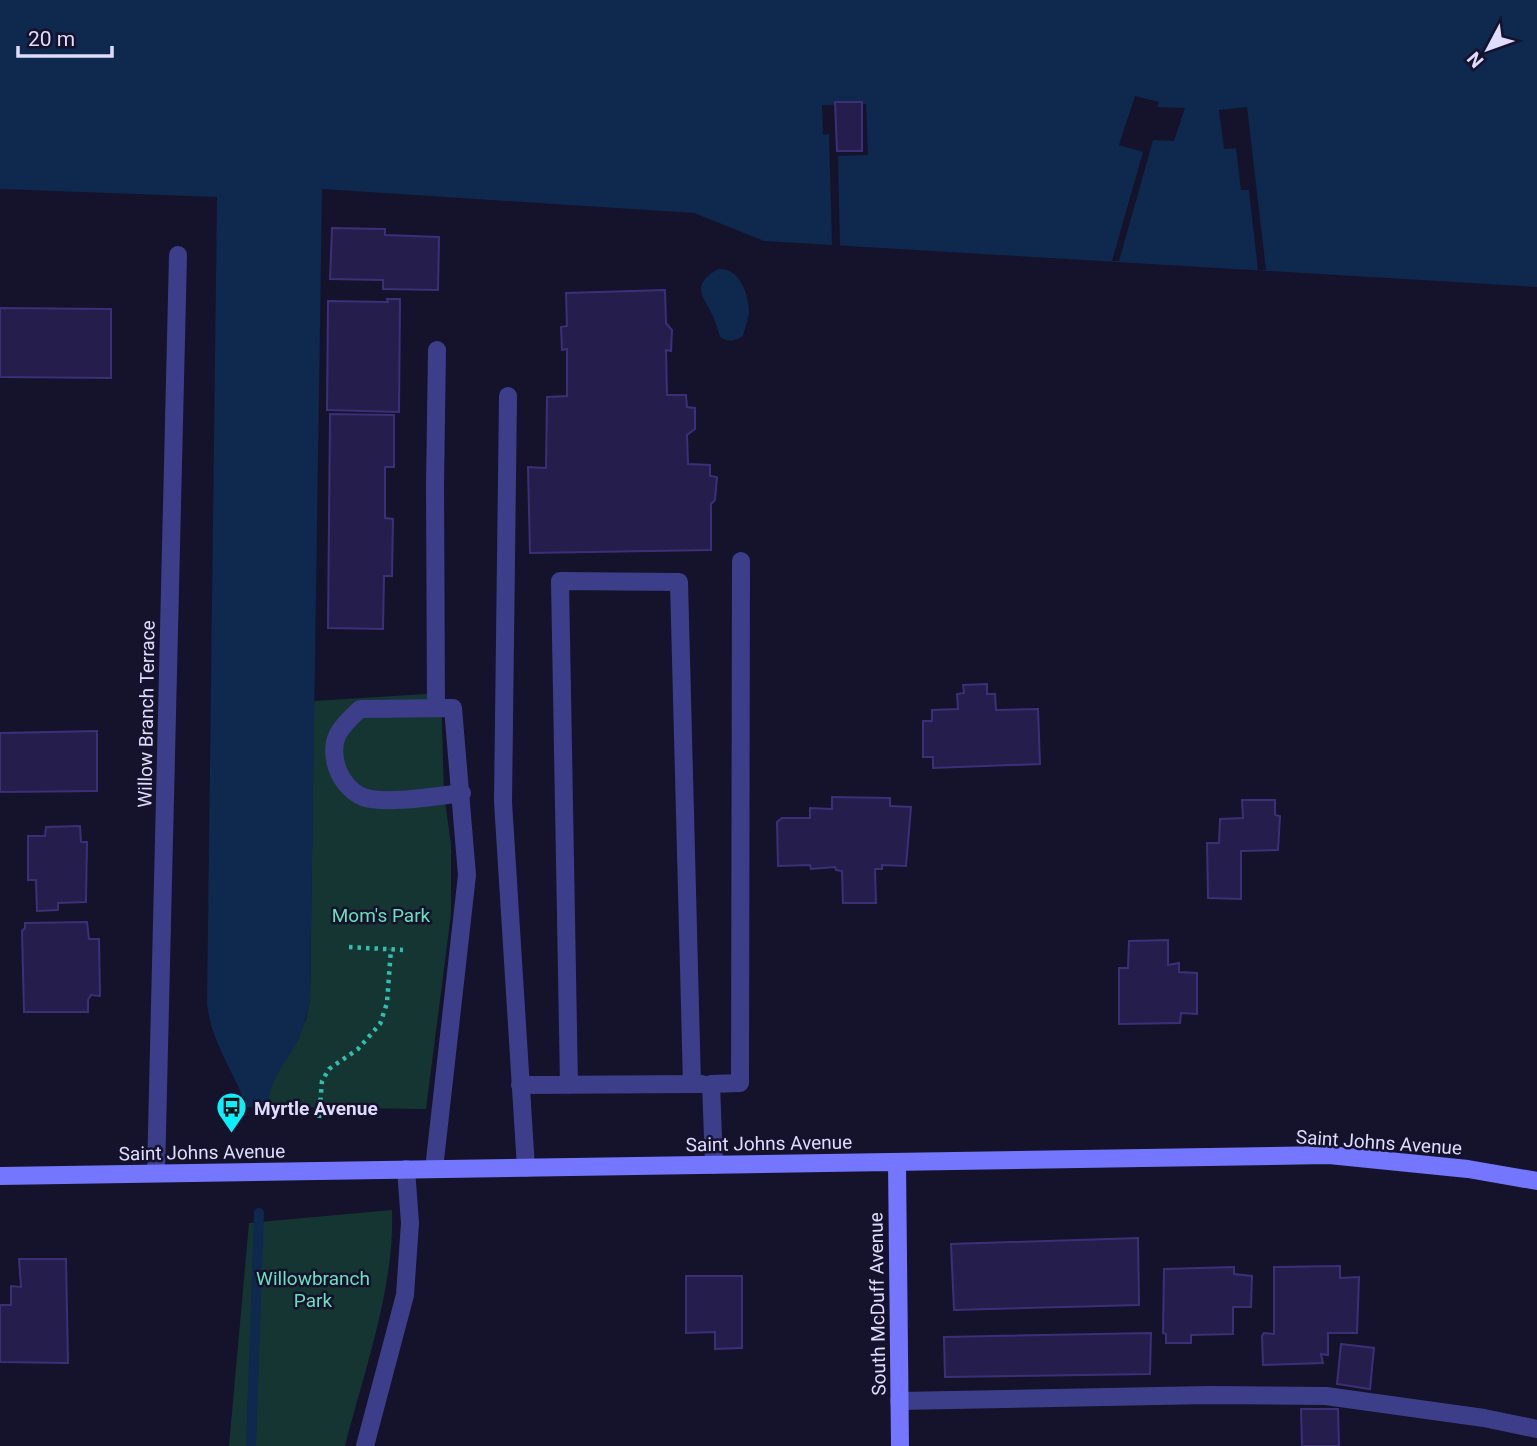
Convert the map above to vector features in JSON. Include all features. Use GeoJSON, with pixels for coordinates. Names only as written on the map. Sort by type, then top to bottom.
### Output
{"type":"FeatureCollection","features":[{"type":"Feature","properties":{"kind":"main road","name":"Saint Johns Avenue"},"geometry":{"type":"LineString","coordinates":[[0,1176],[1329,1155],[1468,1169],[1537,1181]]}},
{"type":"Feature","properties":{"kind":"main road","name":"South McDuff Avenue"},"geometry":{"type":"LineString","coordinates":[[897,1162],[900,1446]]}},
{"type":"Feature","properties":{"kind":"street","name":"Willow Branch Terrace"},"geometry":{"type":"LineString","coordinates":[[156,1173],[178,255]]}},
{"type":"Feature","properties":{"kind":"street"},"geometry":{"type":"LineString","coordinates":[[436,708],[437,350]]}},
{"type":"Feature","properties":{"kind":"street"},"geometry":{"type":"LineString","coordinates":[[508,396],[503,803],[526,1168]]}},
{"type":"Feature","properties":{"kind":"street"},"geometry":{"type":"LineString","coordinates":[[520,1085],[740,1083],[741,561]]}},
{"type":"Feature","properties":{"kind":"street"},"geometry":{"type":"LineString","coordinates":[[569,1085],[560,581],[679,582],[692,1084]]}},
{"type":"Feature","properties":{"kind":"street"},"geometry":{"type":"LineString","coordinates":[[434,1169],[467,875],[462,793],[453,708],[360,709],[338,730],[333,756],[339,776],[362,797],[392,800],[462,793]]}},
{"type":"Feature","properties":{"kind":"street"},"geometry":{"type":"LineString","coordinates":[[711,1084],[714,1165]]}},
{"type":"Feature","properties":{"kind":"street"},"geometry":{"type":"LineString","coordinates":[[365,1446],[405,1295],[410,1223],[406,1169]]}},
{"type":"Feature","properties":{"kind":"street"},"geometry":{"type":"LineString","coordinates":[[900,1401],[1209,1395],[1326,1396],[1484,1418],[1537,1429]]}},
{"type":"Feature","properties":{"kind":"path"},"geometry":{"type":"LineString","coordinates":[[349,947],[403,950]]}},
{"type":"Feature","properties":{"kind":"path"},"geometry":{"type":"LineString","coordinates":[[319,1118],[322,1081],[329,1069],[358,1049],[380,1024],[387,1003],[391,949]]}},
{"type":"Feature","properties":{"kind":"green space","name":"Mom's Park"},"geometry":{"type":"Polygon","coordinates":[[[441,693],[444,794],[451,845],[451,914],[426,1109],[269,1107],[268,1094],[271,1085],[306,1020],[310,1000],[314,701],[441,693]]]}},
{"type":"Feature","properties":{"kind":"green space","name":"Willowbranch Park"},"geometry":{"type":"Polygon","coordinates":[[[392,1210],[389,1269],[369,1359],[345,1446],[229,1446],[249,1223],[392,1210]]]}},
{"type":"Feature","properties":{"kind":"water"},"geometry":{"type":"Polygon","coordinates":[[[0,0],[1537,0],[1537,287],[764,241],[694,213],[322,189],[310,1000],[299,1037],[274,1081],[269,1107],[247,1107],[218,1044],[207,1004],[217,197],[0,189],[0,0]]]}},
{"type":"Feature","properties":{"kind":"water"},"geometry":{"type":"Polygon","coordinates":[[[718,269],[732,272],[737,277],[747,298],[749,313],[743,336],[729,341],[720,337],[701,287],[703,281],[718,269]]]}},
{"type":"Feature","properties":{"kind":"pier"},"geometry":{"type":"Polygon","coordinates":[[[1135,96],[1159,102],[1157,107],[1185,108],[1174,141],[1153,140],[1119,261],[1112,261],[1143,152],[1119,145],[1135,96]]]}},
{"type":"Feature","properties":{"kind":"pier"},"geometry":{"type":"Polygon","coordinates":[[[866,104],[868,155],[838,156],[840,246],[832,245],[829,134],[823,135],[822,105],[866,104]]]}},
{"type":"Feature","properties":{"kind":"pier"},"geometry":{"type":"Polygon","coordinates":[[[1247,107],[1266,270],[1258,270],[1249,190],[1241,190],[1236,148],[1224,149],[1219,110],[1247,107]]]}},
{"type":"Feature","properties":{"kind":"building"},"geometry":{"type":"Polygon","coordinates":[[[835,102],[862,102],[862,151],[837,151],[835,102]]]}},
{"type":"Feature","properties":{"kind":"building"},"geometry":{"type":"Polygon","coordinates":[[[332,228],[385,229],[385,235],[439,237],[438,290],[383,289],[383,280],[330,279],[332,228]]]}},
{"type":"Feature","properties":{"kind":"building"},"geometry":{"type":"Polygon","coordinates":[[[665,290],[666,323],[672,330],[671,351],[666,350],[667,395],[686,395],[687,407],[695,408],[695,429],[687,435],[688,464],[710,465],[710,476],[717,477],[715,500],[711,504],[711,550],[530,553],[528,467],[546,468],[547,397],[567,396],[567,349],[562,350],[561,327],[567,326],[566,293],[665,290]]]}},
{"type":"Feature","properties":{"kind":"building"},"geometry":{"type":"Polygon","coordinates":[[[387,299],[400,299],[399,412],[327,410],[328,301],[388,302],[387,299]]]}},
{"type":"Feature","properties":{"kind":"building"},"geometry":{"type":"Polygon","coordinates":[[[0,308],[111,309],[111,378],[0,377],[0,308]]]}},
{"type":"Feature","properties":{"kind":"building"},"geometry":{"type":"Polygon","coordinates":[[[330,414],[394,415],[394,467],[385,467],[385,518],[393,519],[392,576],[384,576],[383,629],[328,628],[330,414]]]}},
{"type":"Feature","properties":{"kind":"building"},"geometry":{"type":"Polygon","coordinates":[[[987,684],[987,694],[995,694],[996,710],[1038,709],[1040,764],[933,768],[933,757],[923,757],[923,721],[932,721],[932,710],[958,709],[957,694],[964,693],[963,685],[987,684]]]}},
{"type":"Feature","properties":{"kind":"building"},"geometry":{"type":"Polygon","coordinates":[[[97,731],[97,791],[0,792],[0,733],[97,731]]]}},
{"type":"Feature","properties":{"kind":"building"},"geometry":{"type":"Polygon","coordinates":[[[832,797],[890,798],[890,806],[911,807],[906,866],[882,865],[882,869],[875,869],[876,903],[843,903],[842,871],[836,870],[835,867],[811,869],[810,865],[778,866],[777,822],[782,818],[810,818],[810,808],[832,809],[832,797]]]}},
{"type":"Feature","properties":{"kind":"building"},"geometry":{"type":"Polygon","coordinates":[[[1242,800],[1275,800],[1275,815],[1280,816],[1278,850],[1241,851],[1241,899],[1208,898],[1207,843],[1219,843],[1220,819],[1243,818],[1242,800]]]}},
{"type":"Feature","properties":{"kind":"building"},"geometry":{"type":"Polygon","coordinates":[[[80,826],[81,842],[87,842],[86,902],[58,903],[58,910],[37,911],[36,880],[28,880],[28,836],[45,836],[46,827],[80,826]]]}},
{"type":"Feature","properties":{"kind":"building"},"geometry":{"type":"Polygon","coordinates":[[[87,922],[89,939],[99,939],[100,996],[91,995],[88,1012],[24,1012],[22,931],[25,923],[87,922]]]}},
{"type":"Feature","properties":{"kind":"building"},"geometry":{"type":"Polygon","coordinates":[[[1168,940],[1168,965],[1179,963],[1179,972],[1197,973],[1197,1014],[1181,1013],[1180,1023],[1119,1024],[1119,968],[1128,968],[1129,941],[1168,940]]]}},
{"type":"Feature","properties":{"kind":"building"},"geometry":{"type":"Polygon","coordinates":[[[1138,1238],[1139,1305],[954,1310],[951,1244],[1138,1238]]]}},
{"type":"Feature","properties":{"kind":"building"},"geometry":{"type":"Polygon","coordinates":[[[19,1259],[66,1259],[68,1363],[0,1362],[0,1305],[11,1305],[11,1286],[21,1287],[19,1259]]]}},
{"type":"Feature","properties":{"kind":"building"},"geometry":{"type":"Polygon","coordinates":[[[1340,1266],[1340,1278],[1359,1277],[1357,1333],[1328,1333],[1328,1355],[1321,1354],[1323,1363],[1263,1365],[1262,1336],[1264,1333],[1274,1334],[1274,1267],[1340,1266]]]}},
{"type":"Feature","properties":{"kind":"building"},"geometry":{"type":"Polygon","coordinates":[[[1234,1267],[1234,1274],[1252,1276],[1251,1307],[1233,1307],[1233,1334],[1191,1335],[1191,1343],[1166,1343],[1166,1334],[1163,1333],[1164,1269],[1234,1267]]]}},
{"type":"Feature","properties":{"kind":"building"},"geometry":{"type":"Polygon","coordinates":[[[686,1276],[742,1276],[742,1348],[715,1349],[715,1332],[686,1333],[686,1276]]]}},
{"type":"Feature","properties":{"kind":"building"},"geometry":{"type":"Polygon","coordinates":[[[1151,1333],[1150,1374],[945,1377],[944,1337],[1151,1333]]]}},
{"type":"Feature","properties":{"kind":"building"},"geometry":{"type":"Polygon","coordinates":[[[1341,1344],[1374,1348],[1370,1389],[1337,1384],[1341,1344]]]}},
{"type":"Feature","properties":{"kind":"building"},"geometry":{"type":"Polygon","coordinates":[[[1301,1409],[1338,1409],[1339,1446],[1302,1446],[1301,1409]]]}},
{"type":"Feature","properties":{"kind":"waterway"},"geometry":{"type":"LineString","coordinates":[[251,1446],[259,1213]]}},
{"type":"Feature","properties":{"kind":"place","name":"Myrtle Avenue"},"geometry":{"type":"Point","coordinates":[231,1135]}}]}
